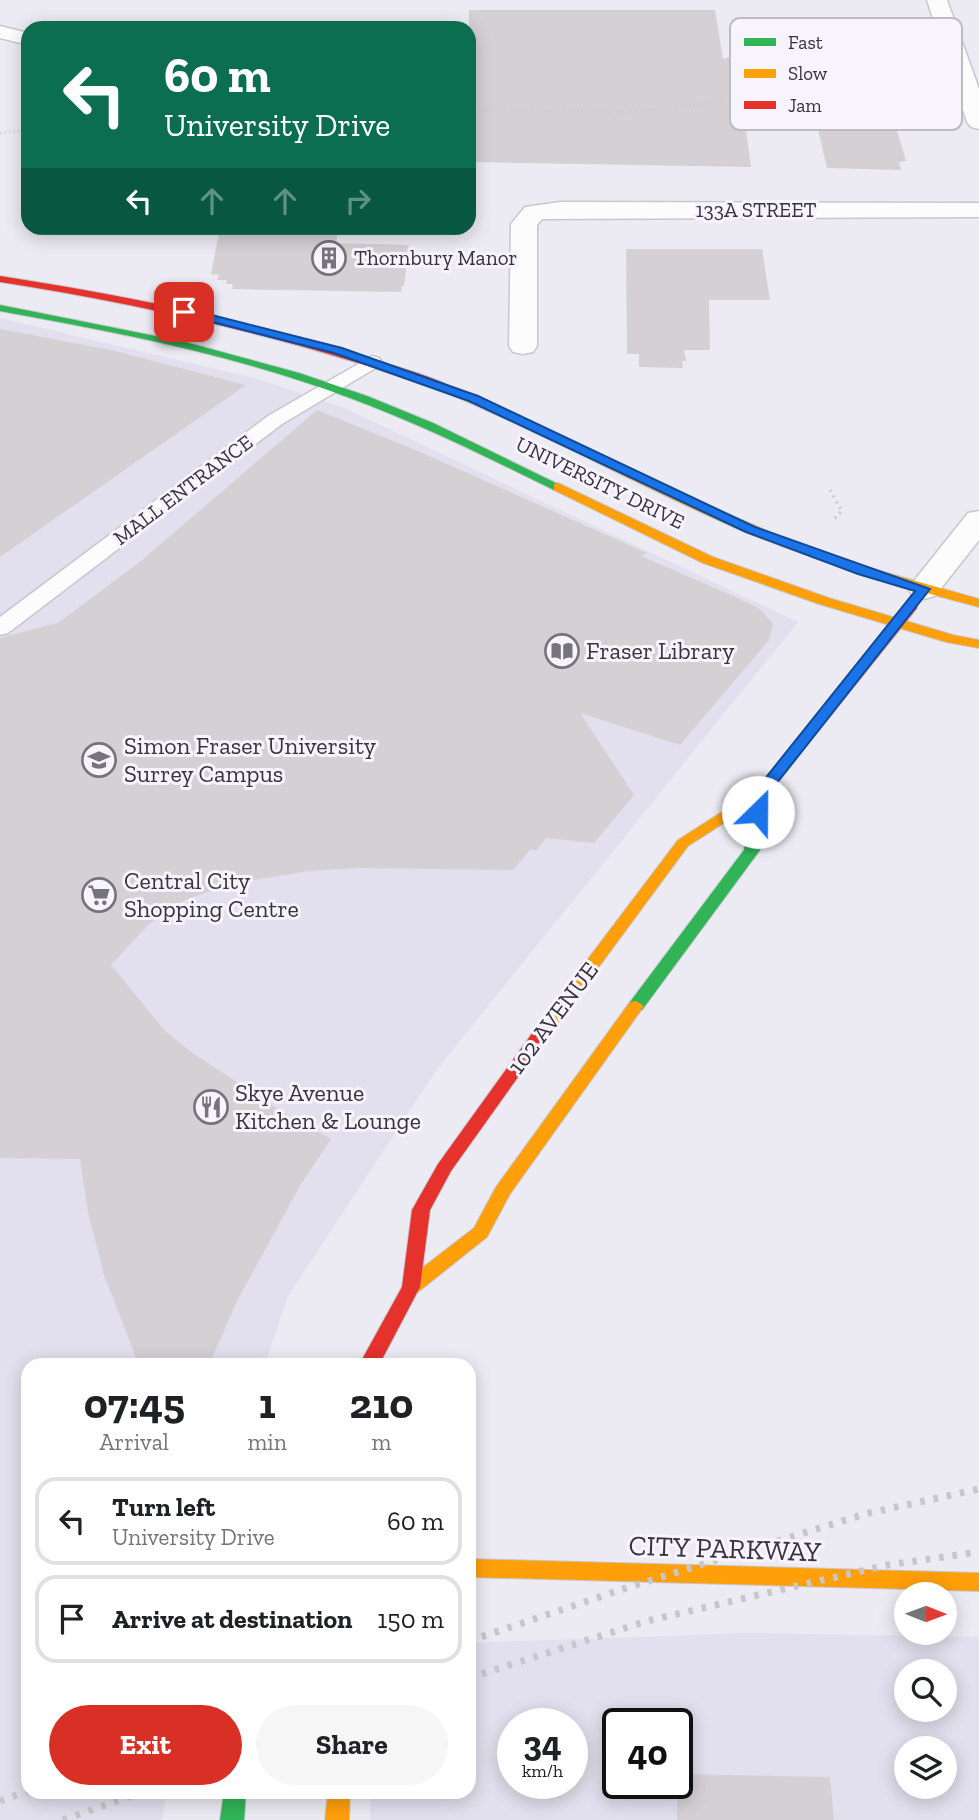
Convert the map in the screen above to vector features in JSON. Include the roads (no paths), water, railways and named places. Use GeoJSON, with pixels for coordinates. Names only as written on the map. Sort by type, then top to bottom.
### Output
{"type":"FeatureCollection","features":[{"type":"Feature","properties":{"kind":"main road","name":"UNIVERSITY DRIVE"},"geometry":{"type":"LineString","coordinates":[[0,279],[66,288],[165,307],[291,338],[372,362],[518,418],[751,530],[863,571],[979,603]]}},
{"type":"Feature","properties":{"kind":"main road","name":"UNIVERSITY DRIVE"},"geometry":{"type":"LineString","coordinates":[[0,308],[166,340],[272,368],[331,387],[454,435],[708,560],[752,577],[897,623],[979,645]]}},
{"type":"Feature","properties":{"kind":"main road","name":"102 AVENUE"},"geometry":{"type":"LineString","coordinates":[[373,1358],[411,1287],[421,1210],[451,1157],[683,843],[761,793],[924,589]]}},
{"type":"Feature","properties":{"kind":"main road","name":"102 AVENUE"},"geometry":{"type":"LineString","coordinates":[[411,1287],[481,1232],[502,1191],[562,1105],[740,867],[752,850],[761,793]]}},
{"type":"Feature","properties":{"kind":"main road","name":"CITY PARKWAY"},"geometry":{"type":"LineString","coordinates":[[476,1568],[979,1581]]}},
{"type":"Feature","properties":{"kind":"main road"},"geometry":{"type":"LineString","coordinates":[[232,1820],[234,1799]]}},
{"type":"Feature","properties":{"kind":"main road"},"geometry":{"type":"LineString","coordinates":[[337,1820],[338,1799]]}},
{"type":"Feature","properties":{"kind":"street"},"geometry":{"type":"LineString","coordinates":[[937,0],[945,18]]}},
{"type":"Feature","properties":{"kind":"street"},"geometry":{"type":"LineString","coordinates":[[0,32],[21,37]]}},
{"type":"Feature","properties":{"kind":"street"},"geometry":{"type":"LineString","coordinates":[[962,58],[972,81],[979,122]]}},
{"type":"Feature","properties":{"kind":"street","name":"133A STREET"},"geometry":{"type":"LineString","coordinates":[[523,346],[524,224],[534,212],[560,209],[979,211]]}},
{"type":"Feature","properties":{"kind":"street"},"geometry":{"type":"LineString","coordinates":[[924,589],[979,520]]}},
{"type":"Feature","properties":{"kind":"lane","name":"MALL ENTRANCE"},"geometry":{"type":"LineString","coordinates":[[0,628],[275,420],[372,362]]}},
{"type":"Feature","properties":{"kind":"railway"},"geometry":{"type":"LineString","coordinates":[[476,1639],[629,1587],[865,1514],[979,1489]]}},
{"type":"Feature","properties":{"kind":"railway"},"geometry":{"type":"LineString","coordinates":[[476,1676],[647,1621],[887,1565],[979,1552]]}},
{"type":"Feature","properties":{"kind":"railway"},"geometry":{"type":"LineString","coordinates":[[0,1801],[21,1794]]}},
{"type":"Feature","properties":{"kind":"railway"},"geometry":{"type":"LineString","coordinates":[[63,1820],[122,1799]]}},
{"type":"Feature","properties":{"kind":"place","name":"Thornbury Manor"},"geometry":{"type":"Point","coordinates":[329,258]}},
{"type":"Feature","properties":{"kind":"place","name":"Fraser Library"},"geometry":{"type":"Point","coordinates":[562,651]}},
{"type":"Feature","properties":{"kind":"place","name":"Simon Fraser University Surrey Campus"},"geometry":{"type":"Point","coordinates":[99,760]}},
{"type":"Feature","properties":{"kind":"place","name":"Central City Shopping Centre"},"geometry":{"type":"Point","coordinates":[99,895]}},
{"type":"Feature","properties":{"kind":"place","name":"Skye Avenue Kitchen & Lounge"},"geometry":{"type":"Point","coordinates":[211,1107]}}]}
